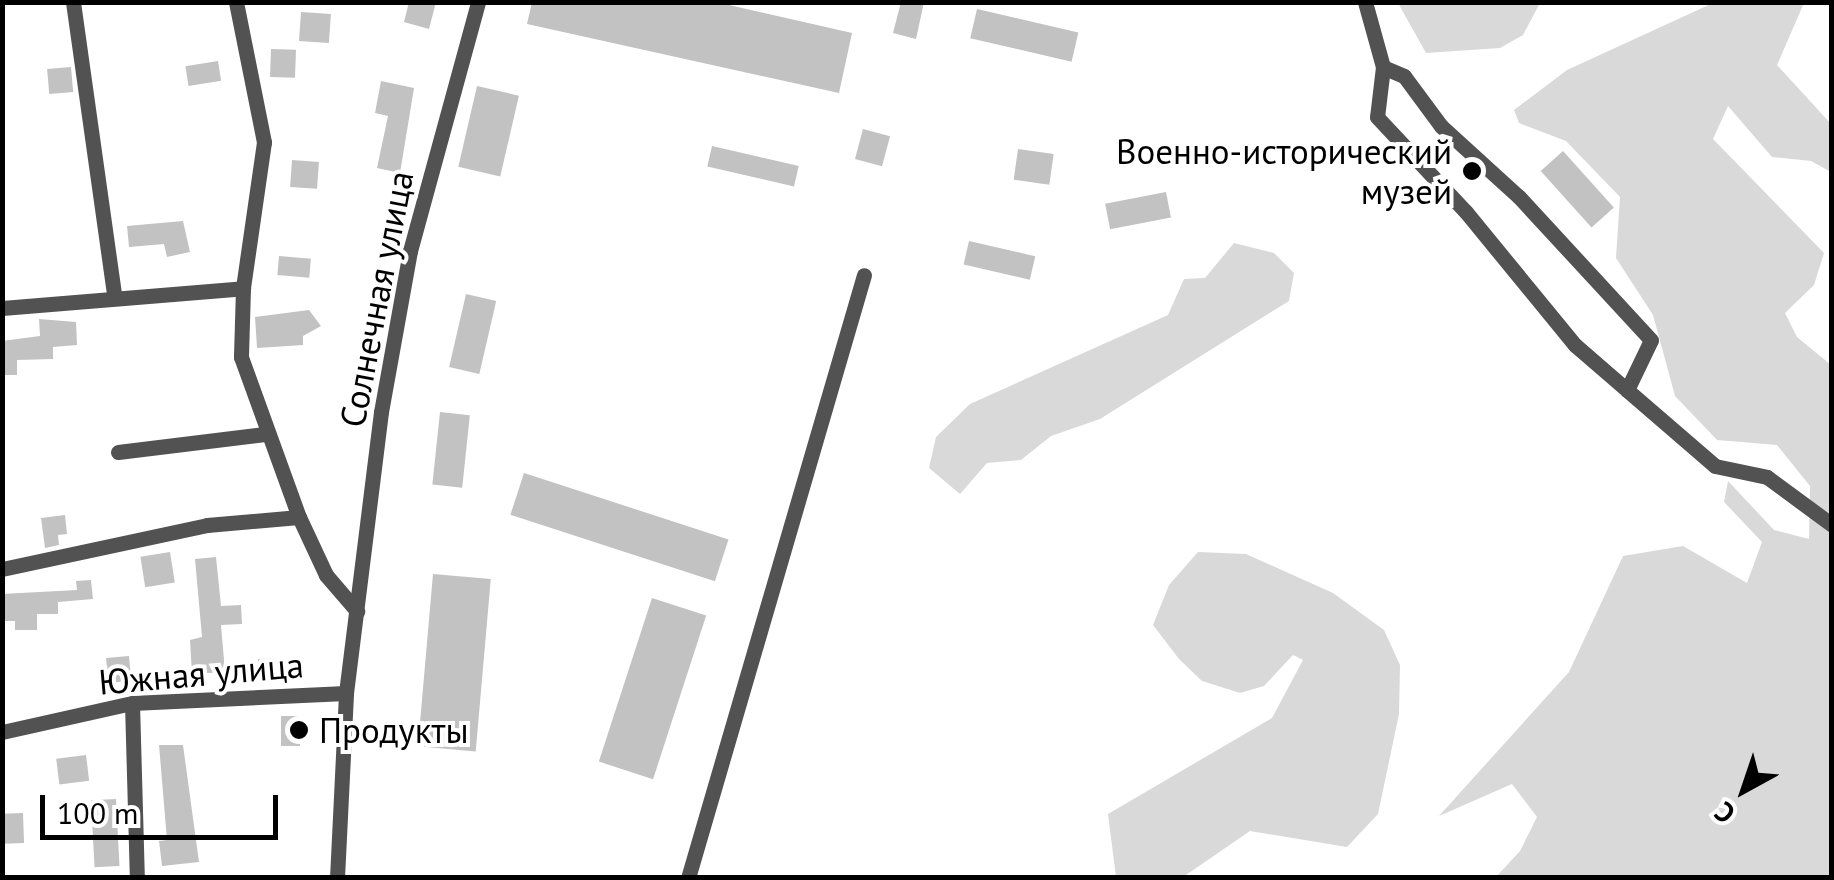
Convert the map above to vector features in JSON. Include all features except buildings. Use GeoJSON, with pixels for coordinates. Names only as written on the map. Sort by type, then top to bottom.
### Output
{"type":"FeatureCollection","features":[{"type":"Feature","properties":{"kind":"street"},"geometry":{"type":"LineString","coordinates":[[73,2],[114,294]]}},
{"type":"Feature","properties":{"kind":"street"},"geometry":{"type":"LineString","coordinates":[[236,2],[264,142],[243,288],[242,357],[264,434],[299,517],[326,575],[357,611]]}},
{"type":"Feature","properties":{"kind":"street","name":"Солнечная улица"},"geometry":{"type":"LineString","coordinates":[[337,878],[346,693],[381,412],[410,251],[478,2]]}},
{"type":"Feature","properties":{"kind":"street"},"geometry":{"type":"LineString","coordinates":[[1365,2],[1383,66],[1377,117],[1466,212],[1574,345],[1715,466],[1767,477],[1832,526]]}},
{"type":"Feature","properties":{"kind":"street"},"geometry":{"type":"LineString","coordinates":[[1383,66],[1404,76],[1441,126],[1520,198],[1651,340],[1626,390]]}},
{"type":"Feature","properties":{"kind":"street"},"geometry":{"type":"LineString","coordinates":[[688,878],[864,274]]}},
{"type":"Feature","properties":{"kind":"street"},"geometry":{"type":"LineString","coordinates":[[2,308],[114,294],[243,288]]}},
{"type":"Feature","properties":{"kind":"street"},"geometry":{"type":"LineString","coordinates":[[118,452],[264,434]]}},
{"type":"Feature","properties":{"kind":"street"},"geometry":{"type":"LineString","coordinates":[[2,569],[207,525],[299,517]]}},
{"type":"Feature","properties":{"kind":"street","name":"Южная улица"},"geometry":{"type":"LineString","coordinates":[[2,732],[132,704],[346,693]]}},
{"type":"Feature","properties":{"kind":"street"},"geometry":{"type":"LineString","coordinates":[[132,704],[137,878]]}},
{"type":"Feature","properties":{"kind":"shaded area"},"geometry":{"type":"Polygon","coordinates":[[[1398,2],[1540,3],[1523,35],[1500,48],[1426,53],[1398,2]]]}},
{"type":"Feature","properties":{"kind":"shaded area"},"geometry":{"type":"Polygon","coordinates":[[[1713,3],[1804,3],[1777,65],[1831,124],[1831,172],[1811,161],[1772,157],[1728,106],[1713,139],[1824,253],[1814,285],[1785,313],[1797,337],[1831,365],[1831,877],[1496,877],[1520,851],[1537,817],[1512,784],[1439,816],[1569,672],[1623,556],[1683,546],[1747,583],[1762,542],[1724,502],[1728,481],[1774,530],[1809,539],[1810,486],[1777,445],[1717,440],[1675,396],[1653,315],[1616,258],[1620,197],[1566,141],[1519,123],[1514,110],[1567,70],[1713,3]]]}},
{"type":"Feature","properties":{"kind":"shaded area"},"geometry":{"type":"Polygon","coordinates":[[[1234,243],[1274,253],[1294,273],[1289,301],[1100,419],[1051,436],[1021,460],[987,463],[960,494],[929,468],[936,437],[970,404],[1168,315],[1184,279],[1205,278],[1234,243]]]}},
{"type":"Feature","properties":{"kind":"shaded area"},"geometry":{"type":"Polygon","coordinates":[[[1198,552],[1246,554],[1333,593],[1384,630],[1400,665],[1399,714],[1378,814],[1347,847],[1250,831],[1183,877],[1116,877],[1108,814],[1272,718],[1303,660],[1293,655],[1264,686],[1240,693],[1202,681],[1179,659],[1153,625],[1169,585],[1198,552]]]}},
{"type":"Feature","properties":{"kind":"place","name":"Военно-исторический музей"},"geometry":{"type":"Point","coordinates":[1472,171]}},
{"type":"Feature","properties":{"kind":"place","name":"Продукты"},"geometry":{"type":"Point","coordinates":[299,730]}}]}
